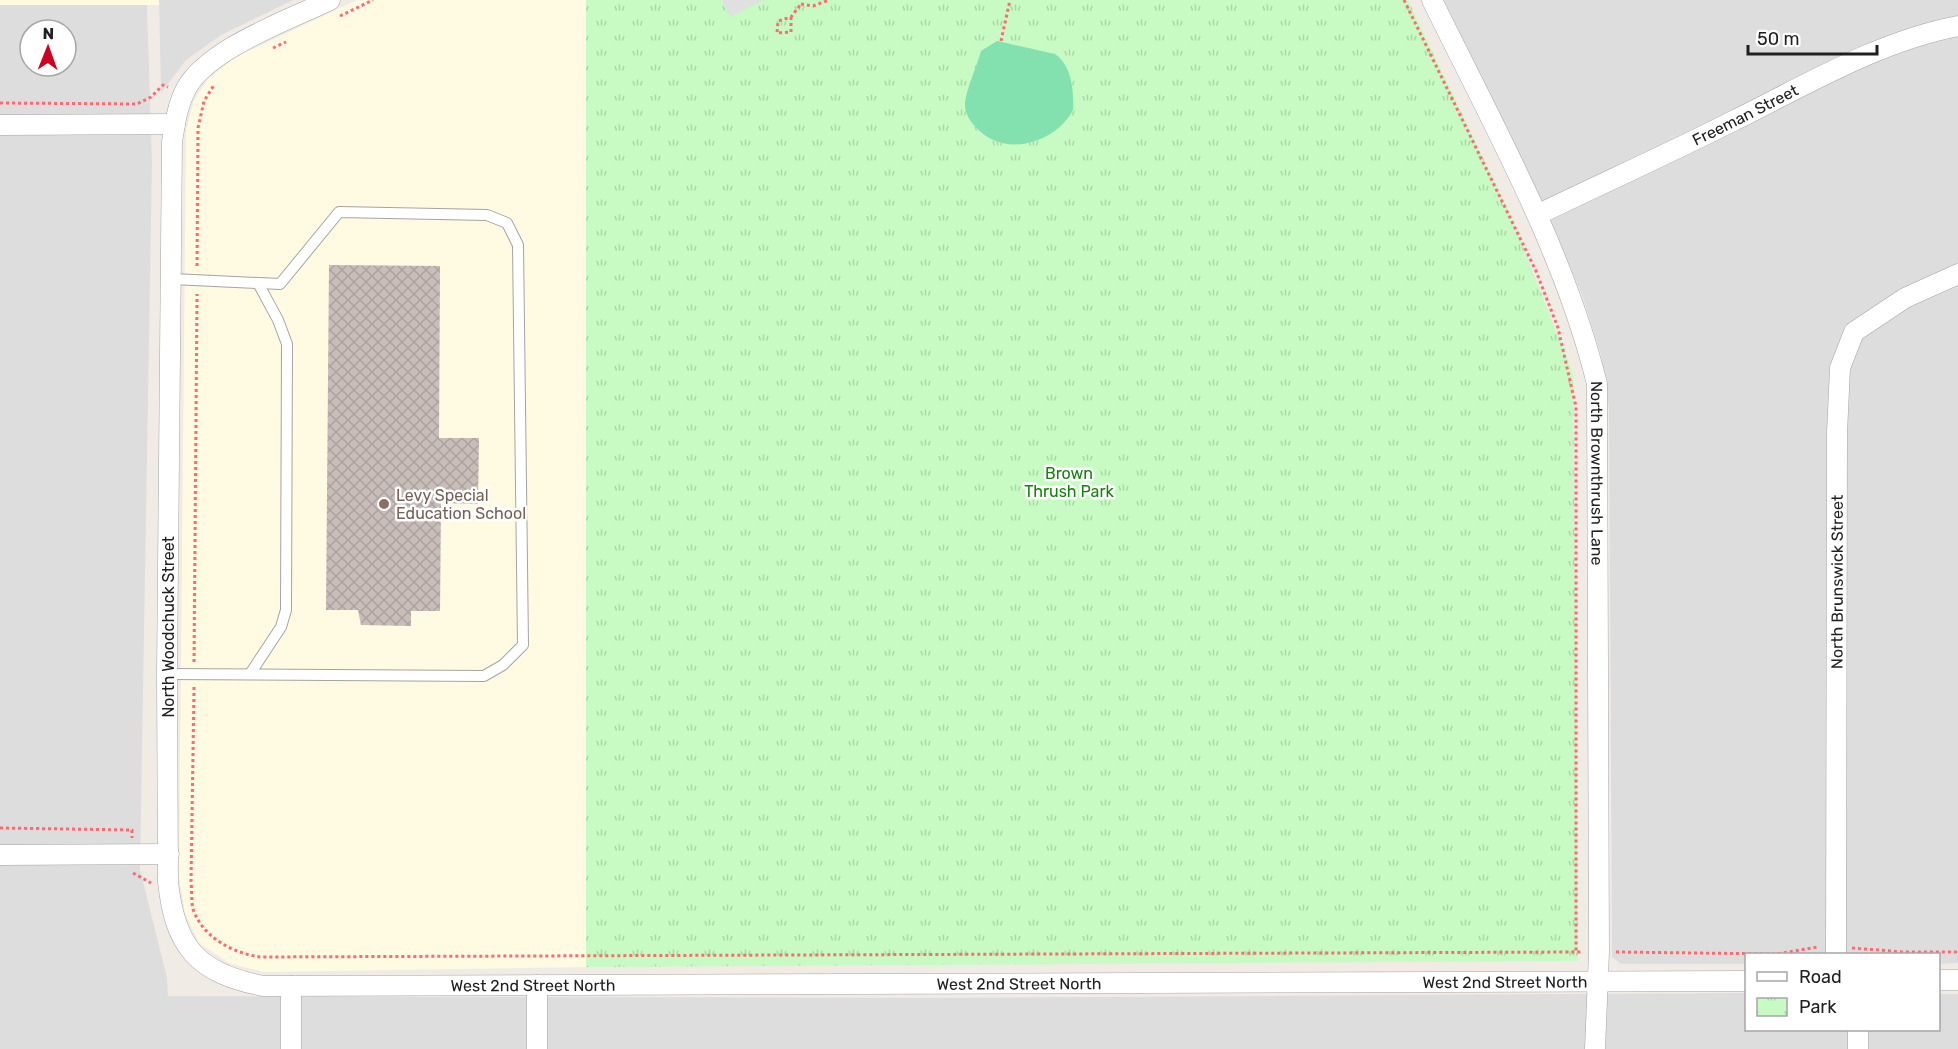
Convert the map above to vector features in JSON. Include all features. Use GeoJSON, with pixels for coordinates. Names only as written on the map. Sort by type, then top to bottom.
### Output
{"type":"FeatureCollection","features":[{"type":"Feature","properties":{"kind":"street","name":"North Woodchuck Street"},"geometry":{"type":"LineString","coordinates":[[291,986],[263,986],[233,980],[209,967],[191,951],[177,931],[172,913],[167,674],[171,202],[175,124],[184,93],[196,74],[209,62],[330,0]]}},
{"type":"Feature","properties":{"kind":"street","name":"North Brownthrush Lane"},"geometry":{"type":"LineString","coordinates":[[1435,1],[1537,214],[1589,351],[1597,384],[1599,981],[1595,1049]]}},
{"type":"Feature","properties":{"kind":"street","name":"Freeman Street"},"geometry":{"type":"LineString","coordinates":[[1537,214],[1702,137],[1846,65],[1937,30],[1958,26]]}},
{"type":"Feature","properties":{"kind":"street"},"geometry":{"type":"LineString","coordinates":[[0,125],[175,124]]}},
{"type":"Feature","properties":{"kind":"street","name":"North Brunswick Street"},"geometry":{"type":"LineString","coordinates":[[1836,951],[1837,433],[1840,368],[1854,332],[1905,298],[1958,273]]}},
{"type":"Feature","properties":{"kind":"street"},"geometry":{"type":"LineString","coordinates":[[0,855],[169,854]]}},
{"type":"Feature","properties":{"kind":"street"},"geometry":{"type":"LineString","coordinates":[[1940,980],[1958,980]]}},
{"type":"Feature","properties":{"kind":"street","name":"West 2nd Street North"},"geometry":{"type":"LineString","coordinates":[[291,986],[1745,981]]}},
{"type":"Feature","properties":{"kind":"street"},"geometry":{"type":"LineString","coordinates":[[291,986],[291,1049]]}},
{"type":"Feature","properties":{"kind":"street"},"geometry":{"type":"LineString","coordinates":[[537,986],[537,1049]]}},
{"type":"Feature","properties":{"kind":"street"},"geometry":{"type":"LineString","coordinates":[[1858,1031],[1858,1049]]}},
{"type":"Feature","properties":{"kind":"lane"},"geometry":{"type":"LineString","coordinates":[[167,674],[484,676],[503,665],[523,645],[518,245],[507,223],[487,215],[339,212],[280,284],[172,279]]}},
{"type":"Feature","properties":{"kind":"lane"},"geometry":{"type":"LineString","coordinates":[[250,674],[281,627],[286,610],[287,344],[278,320],[258,283]]}},
{"type":"Feature","properties":{"kind":"path"},"geometry":{"type":"LineString","coordinates":[[331,20],[373,0]]}},
{"type":"Feature","properties":{"kind":"path"},"geometry":{"type":"LineString","coordinates":[[791,16],[778,21],[777,33],[791,32],[791,16],[800,2],[813,6],[829,0]]}},
{"type":"Feature","properties":{"kind":"path"},"geometry":{"type":"LineString","coordinates":[[1001,41],[1010,0]]}},
{"type":"Feature","properties":{"kind":"path"},"geometry":{"type":"LineString","coordinates":[[1404,0],[1536,271],[1558,328],[1576,406],[1576,952]]}},
{"type":"Feature","properties":{"kind":"path"},"geometry":{"type":"LineString","coordinates":[[269,50],[290,40]]}},
{"type":"Feature","properties":{"kind":"path"},"geometry":{"type":"LineString","coordinates":[[217,82],[204,100],[198,128],[191,881],[193,909],[219,943],[239,954],[260,957],[1576,952],[1745,954]]}},
{"type":"Feature","properties":{"kind":"path"},"geometry":{"type":"LineString","coordinates":[[0,103],[137,104],[152,97],[163,85],[204,100]]}},
{"type":"Feature","properties":{"kind":"path"},"geometry":{"type":"LineString","coordinates":[[1783,953],[1822,947],[1836,951],[1958,951]]}},
{"type":"Feature","properties":{"kind":"shaded area"},"geometry":{"type":"Polygon","coordinates":[[[0,0],[159,0],[159,5],[0,5],[0,0]]]}},
{"type":"Feature","properties":{"kind":"shaded area"},"geometry":{"type":"Polygon","coordinates":[[[159,0],[293,0],[221,35],[186,60],[161,93],[159,0]]]}},
{"type":"Feature","properties":{"kind":"shaded area","name":"Levy Special Education School"},"geometry":{"type":"Polygon","coordinates":[[[357,0],[586,0],[586,967],[263,972],[229,963],[199,943],[185,913],[179,877],[186,131],[194,100],[208,79],[234,58],[357,0]]]}},
{"type":"Feature","properties":{"kind":"shaded area"},"geometry":{"type":"Polygon","coordinates":[[[722,0],[764,0],[730,17],[722,0]]]}},
{"type":"Feature","properties":{"kind":"shaded area"},"geometry":{"type":"Polygon","coordinates":[[[1444,0],[1958,0],[1958,963],[1940,964],[1940,953],[1745,953],[1745,964],[1621,964],[1612,957],[1609,408],[1601,355],[1582,295],[1536,188],[1444,0]]]}},
{"type":"Feature","properties":{"kind":"shaded area"},"geometry":{"type":"Polygon","coordinates":[[[0,5],[147,5],[152,163],[140,870],[167,978],[168,996],[935,998],[1745,993],[1745,1031],[1940,1031],[1940,994],[1958,994],[1958,1049],[0,1049],[0,5]]]}},
{"type":"Feature","properties":{"kind":"green space","name":"Brown Thrush Park"},"geometry":{"type":"Polygon","coordinates":[[[586,0],[1408,0],[1513,221],[1573,374],[1578,961],[586,967],[586,0]]]}},
{"type":"Feature","properties":{"kind":"green space"},"geometry":{"type":"Polygon","coordinates":[[[997,41],[1055,54],[1065,65],[1072,87],[1073,110],[1065,122],[1041,139],[1013,144],[999,142],[986,136],[968,117],[965,108],[966,100],[981,51],[997,41]]]}},
{"type":"Feature","properties":{"kind":"building"},"geometry":{"type":"Polygon","coordinates":[[[329,265],[440,266],[439,438],[479,438],[478,504],[441,503],[440,611],[411,611],[411,626],[361,625],[358,610],[326,610],[329,265]]]}},
{"type":"Feature","properties":{"kind":"place","name":"Levy Special Education School"},"geometry":{"type":"Point","coordinates":[384,504]}}]}
